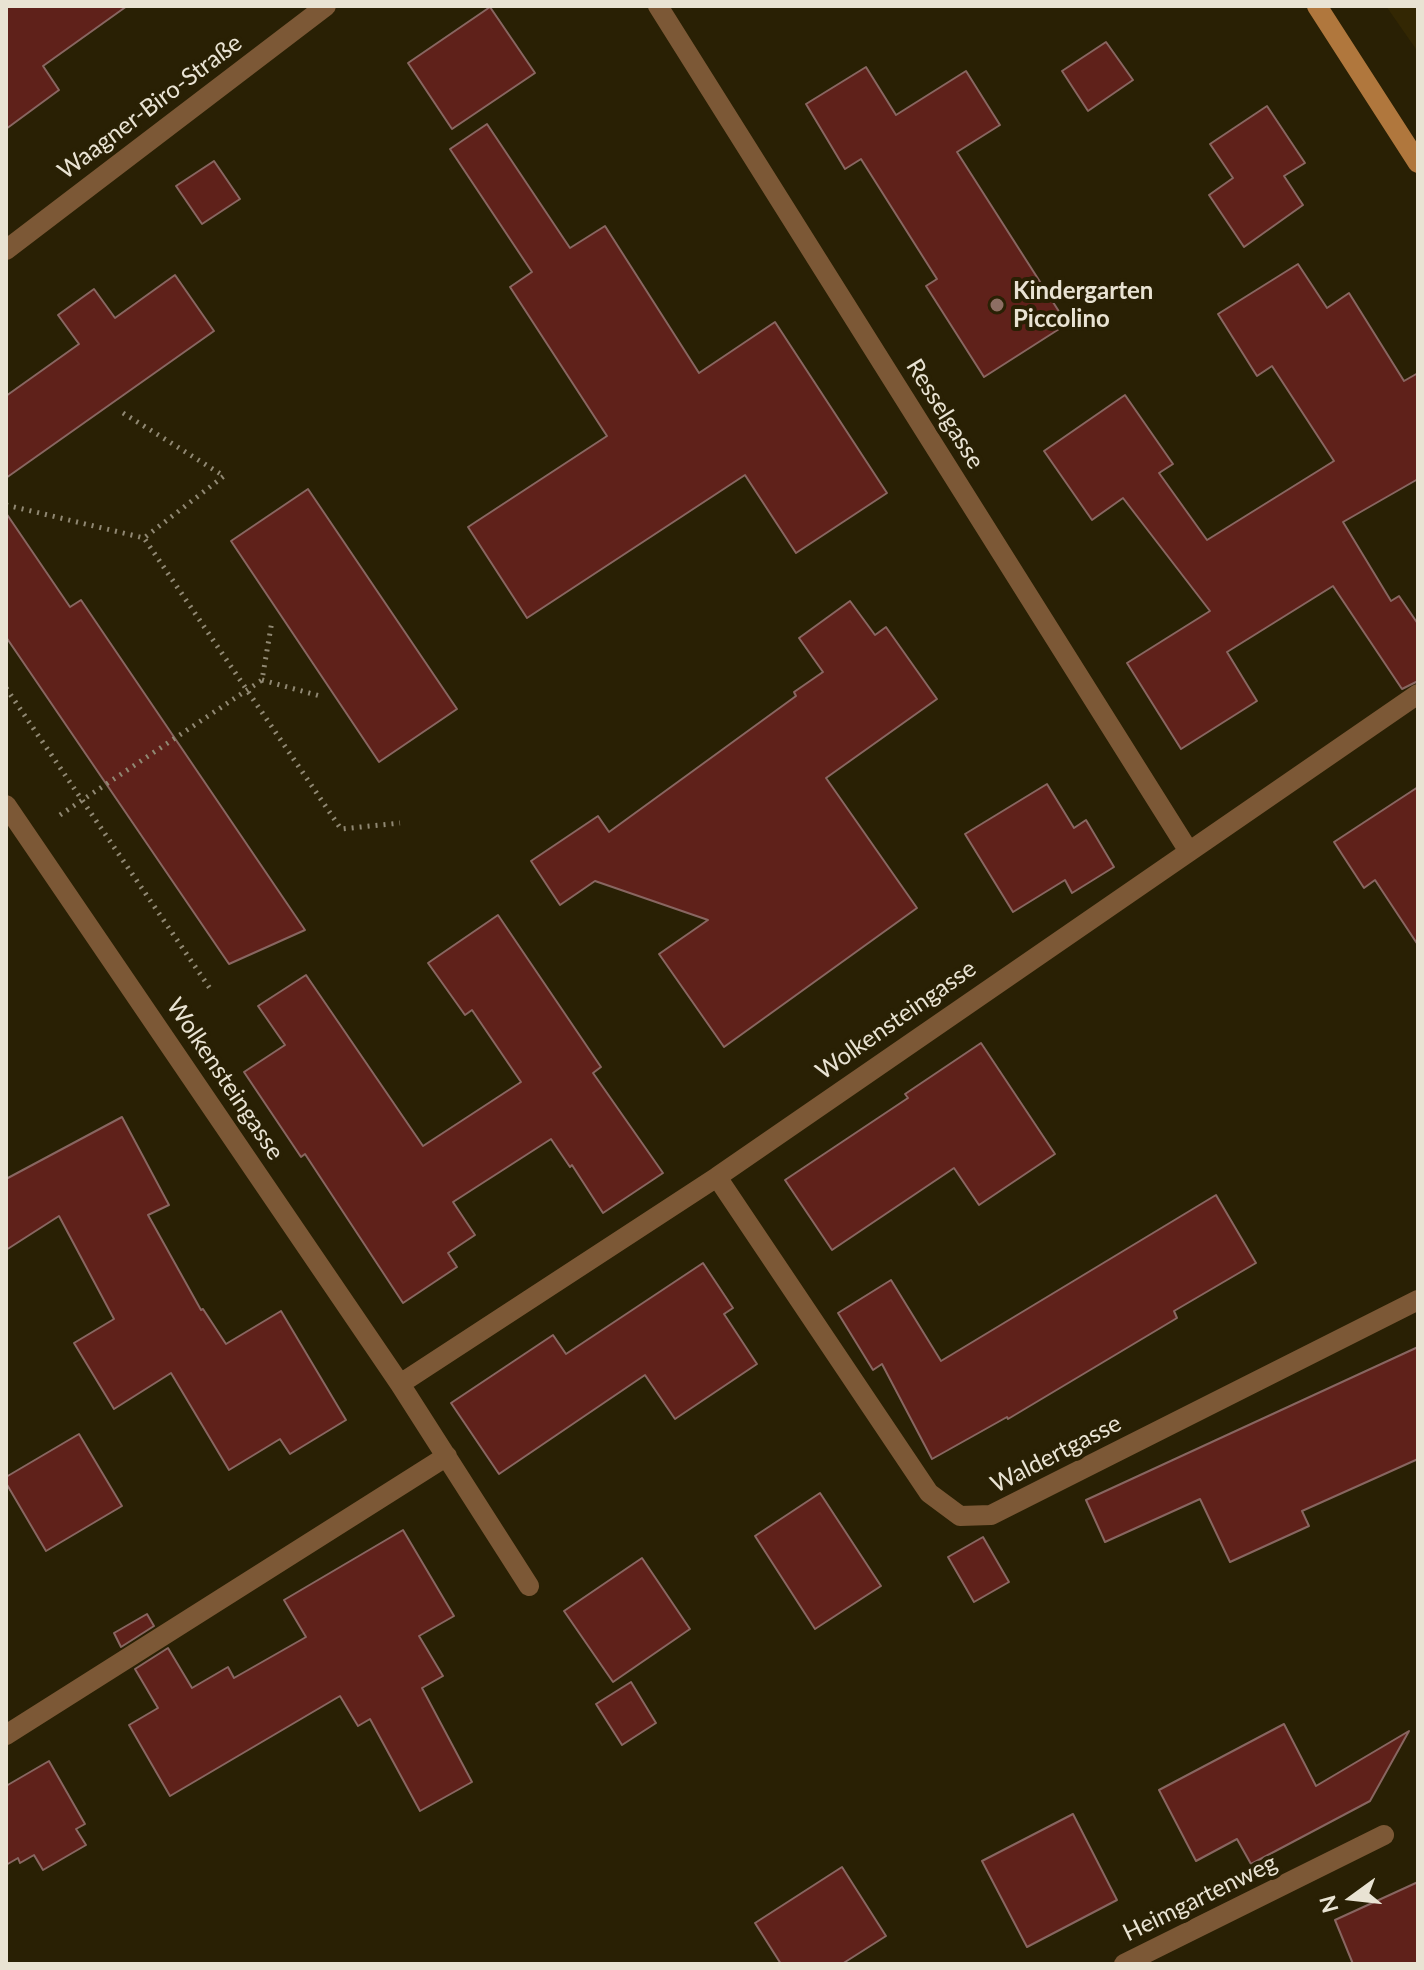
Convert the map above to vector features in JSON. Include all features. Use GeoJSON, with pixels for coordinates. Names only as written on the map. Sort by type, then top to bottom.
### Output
{"type":"FeatureCollection","features":[{"type":"Feature","properties":{"kind":"main road"},"geometry":{"type":"LineString","coordinates":[[1317,6],[1418,163]]}},
{"type":"Feature","properties":{"kind":"street","name":"Waagner-Biro-Straße"},"geometry":{"type":"LineString","coordinates":[[6,250],[326,6]]}},
{"type":"Feature","properties":{"kind":"street","name":"Resselgasse"},"geometry":{"type":"LineString","coordinates":[[658,6],[1188,850]]}},
{"type":"Feature","properties":{"kind":"street","name":"Wolkensteingasse"},"geometry":{"type":"LineString","coordinates":[[400,1384],[717,1177],[1418,694]]}},
{"type":"Feature","properties":{"kind":"street","name":"Wolkensteingasse"},"geometry":{"type":"LineString","coordinates":[[6,805],[400,1384],[529,1586]]}},
{"type":"Feature","properties":{"kind":"street","name":"Waldertgasse"},"geometry":{"type":"LineString","coordinates":[[717,1177],[929,1493],[960,1516],[991,1515],[1418,1300]]}},
{"type":"Feature","properties":{"kind":"street"},"geometry":{"type":"LineString","coordinates":[[6,1735],[447,1456]]}},
{"type":"Feature","properties":{"kind":"street","name":"Heimgartenweg"},"geometry":{"type":"LineString","coordinates":[[1124,1964],[1384,1835]]}},
{"type":"Feature","properties":{"kind":"path"},"geometry":{"type":"LineString","coordinates":[[123,413],[224,476],[144,538]]}},
{"type":"Feature","properties":{"kind":"path"},"geometry":{"type":"LineString","coordinates":[[6,505],[144,538],[341,829],[400,823]]}},
{"type":"Feature","properties":{"kind":"path"},"geometry":{"type":"LineString","coordinates":[[28,836],[262,680],[272,621]]}},
{"type":"Feature","properties":{"kind":"path"},"geometry":{"type":"LineString","coordinates":[[262,680],[320,696]]}},
{"type":"Feature","properties":{"kind":"path"},"geometry":{"type":"LineString","coordinates":[[6,688],[211,990]]}},
{"type":"Feature","properties":{"kind":"shaded area"},"geometry":{"type":"Polygon","coordinates":[[[1386,6],[1418,6],[1418,52],[1386,6]]]}},
{"type":"Feature","properties":{"kind":"building"},"geometry":{"type":"Polygon","coordinates":[[[6,6],[127,6],[43,66],[59,90],[6,129],[6,6]]]}},
{"type":"Feature","properties":{"kind":"building"},"geometry":{"type":"Polygon","coordinates":[[[490,7],[535,73],[452,129],[408,63],[490,7]]]}},
{"type":"Feature","properties":{"kind":"building"},"geometry":{"type":"Polygon","coordinates":[[[1106,42],[1133,80],[1088,111],[1062,71],[1106,42]]]}},
{"type":"Feature","properties":{"kind":"building"},"geometry":{"type":"Polygon","coordinates":[[[866,67],[896,115],[966,71],[1000,125],[957,152],[1067,324],[984,377],[926,286],[937,279],[861,159],[845,169],[806,104],[866,67]]]}},
{"type":"Feature","properties":{"kind":"building"},"geometry":{"type":"Polygon","coordinates":[[[1267,106],[1305,163],[1284,176],[1303,205],[1244,247],[1209,195],[1233,178],[1210,144],[1267,106]]]}},
{"type":"Feature","properties":{"kind":"building"},"geometry":{"type":"Polygon","coordinates":[[[487,124],[570,248],[605,226],[699,373],[775,322],[887,493],[796,553],[745,475],[527,618],[468,527],[607,436],[510,287],[532,272],[450,149],[487,124]]]}},
{"type":"Feature","properties":{"kind":"building"},"geometry":{"type":"Polygon","coordinates":[[[214,161],[240,199],[202,224],[176,186],[214,161]]]}},
{"type":"Feature","properties":{"kind":"building"},"geometry":{"type":"Polygon","coordinates":[[[1298,264],[1327,308],[1349,293],[1404,381],[1418,373],[1418,479],[1343,522],[1391,601],[1399,596],[1418,624],[1418,681],[1402,689],[1333,586],[1227,652],[1257,701],[1181,749],[1127,663],[1210,611],[1123,498],[1092,520],[1044,451],[1125,395],[1173,464],[1159,473],[1207,540],[1334,461],[1272,366],[1257,376],[1218,314],[1298,264]]]}},
{"type":"Feature","properties":{"kind":"building"},"geometry":{"type":"Polygon","coordinates":[[[175,275],[214,331],[6,478],[6,396],[79,344],[58,315],[94,289],[115,318],[175,275]]]}},
{"type":"Feature","properties":{"kind":"building"},"geometry":{"type":"Polygon","coordinates":[[[308,489],[457,709],[379,762],[231,541],[308,489]]]}},
{"type":"Feature","properties":{"kind":"building"},"geometry":{"type":"Polygon","coordinates":[[[6,513],[70,607],[81,600],[305,930],[229,964],[6,637],[6,513]]]}},
{"type":"Feature","properties":{"kind":"building"},"geometry":{"type":"Polygon","coordinates":[[[850,601],[875,635],[886,627],[937,699],[826,778],[917,908],[724,1047],[659,954],[708,920],[595,881],[560,905],[531,861],[598,816],[609,832],[796,696],[794,692],[823,672],[799,638],[850,601]]]}},
{"type":"Feature","properties":{"kind":"building"},"geometry":{"type":"Polygon","coordinates":[[[1047,784],[1074,828],[1086,820],[1114,867],[1072,893],[1065,880],[1013,912],[965,834],[1047,784]]]}},
{"type":"Feature","properties":{"kind":"building"},"geometry":{"type":"Polygon","coordinates":[[[1418,787],[1418,945],[1375,880],[1364,888],[1334,842],[1418,787]]]}},
{"type":"Feature","properties":{"kind":"building"},"geometry":{"type":"Polygon","coordinates":[[[498,915],[601,1067],[593,1073],[663,1173],[603,1213],[551,1139],[453,1202],[475,1235],[448,1253],[457,1267],[403,1303],[305,1154],[301,1157],[244,1072],[285,1045],[258,1006],[306,975],[423,1146],[521,1082],[472,1010],[465,1015],[428,963],[498,915]]]}},
{"type":"Feature","properties":{"kind":"building"},"geometry":{"type":"Polygon","coordinates":[[[981,1043],[1055,1154],[979,1205],[954,1168],[832,1250],[785,1180],[908,1098],[905,1094],[981,1043]]]}},
{"type":"Feature","properties":{"kind":"building"},"geometry":{"type":"Polygon","coordinates":[[[122,1117],[169,1205],[148,1215],[201,1310],[226,1344],[281,1311],[346,1420],[290,1454],[280,1439],[229,1470],[171,1373],[114,1409],[74,1343],[114,1319],[59,1216],[6,1250],[6,1179],[122,1117]]]}},
{"type":"Feature","properties":{"kind":"building"},"geometry":{"type":"Polygon","coordinates":[[[1216,1195],[1256,1263],[1174,1311],[1177,1318],[1008,1419],[932,1459],[882,1364],[873,1370],[838,1313],[891,1280],[941,1361],[1216,1195]]]}},
{"type":"Feature","properties":{"kind":"building"},"geometry":{"type":"Polygon","coordinates":[[[703,1263],[733,1308],[724,1314],[757,1364],[675,1419],[645,1375],[499,1474],[451,1403],[553,1335],[566,1354],[703,1263]]]}},
{"type":"Feature","properties":{"kind":"building"},"geometry":{"type":"Polygon","coordinates":[[[1418,1347],[1418,1459],[1302,1511],[1309,1526],[1230,1562],[1200,1499],[1105,1542],[1086,1500],[1418,1347]]]}},
{"type":"Feature","properties":{"kind":"building"},"geometry":{"type":"Polygon","coordinates":[[[79,1434],[122,1506],[46,1551],[6,1483],[6,1477],[79,1434]]]}},
{"type":"Feature","properties":{"kind":"building"},"geometry":{"type":"Polygon","coordinates":[[[820,1493],[881,1586],[815,1629],[755,1536],[820,1493]]]}},
{"type":"Feature","properties":{"kind":"building"},"geometry":{"type":"Polygon","coordinates":[[[403,1530],[454,1616],[419,1636],[443,1676],[422,1688],[472,1782],[420,1811],[370,1719],[358,1726],[340,1696],[170,1796],[129,1725],[158,1708],[135,1669],[168,1648],[192,1688],[228,1667],[234,1678],[306,1637],[284,1600],[403,1530]]]}},
{"type":"Feature","properties":{"kind":"building"},"geometry":{"type":"Polygon","coordinates":[[[983,1537],[1009,1582],[974,1602],[948,1557],[983,1537]]]}},
{"type":"Feature","properties":{"kind":"building"},"geometry":{"type":"Polygon","coordinates":[[[642,1558],[690,1629],[613,1682],[564,1611],[642,1558]]]}},
{"type":"Feature","properties":{"kind":"building"},"geometry":{"type":"Polygon","coordinates":[[[147,1614],[154,1626],[121,1647],[114,1633],[147,1614]]]}},
{"type":"Feature","properties":{"kind":"building"},"geometry":{"type":"Polygon","coordinates":[[[631,1682],[656,1723],[622,1745],[596,1704],[631,1682]]]}},
{"type":"Feature","properties":{"kind":"building"},"geometry":{"type":"Polygon","coordinates":[[[1284,1724],[1316,1786],[1409,1731],[1370,1801],[1251,1864],[1237,1839],[1196,1861],[1159,1790],[1284,1724]]]}},
{"type":"Feature","properties":{"kind":"building"},"geometry":{"type":"Polygon","coordinates":[[[49,1761],[85,1824],[76,1829],[86,1845],[43,1870],[34,1855],[20,1863],[18,1858],[6,1865],[6,1786],[49,1761]]]}},
{"type":"Feature","properties":{"kind":"building"},"geometry":{"type":"Polygon","coordinates":[[[1073,1814],[1117,1900],[1027,1947],[982,1861],[1073,1814]]]}},
{"type":"Feature","properties":{"kind":"building"},"geometry":{"type":"Polygon","coordinates":[[[842,1867],[886,1936],[842,1964],[781,1964],[755,1923],[842,1867]]]}},
{"type":"Feature","properties":{"kind":"building"},"geometry":{"type":"Polygon","coordinates":[[[1418,1882],[1418,1964],[1353,1964],[1335,1920],[1418,1882]]]}},
{"type":"Feature","properties":{"kind":"place","name":"Kindergarten Piccolino"},"geometry":{"type":"Point","coordinates":[997,305]}}]}
